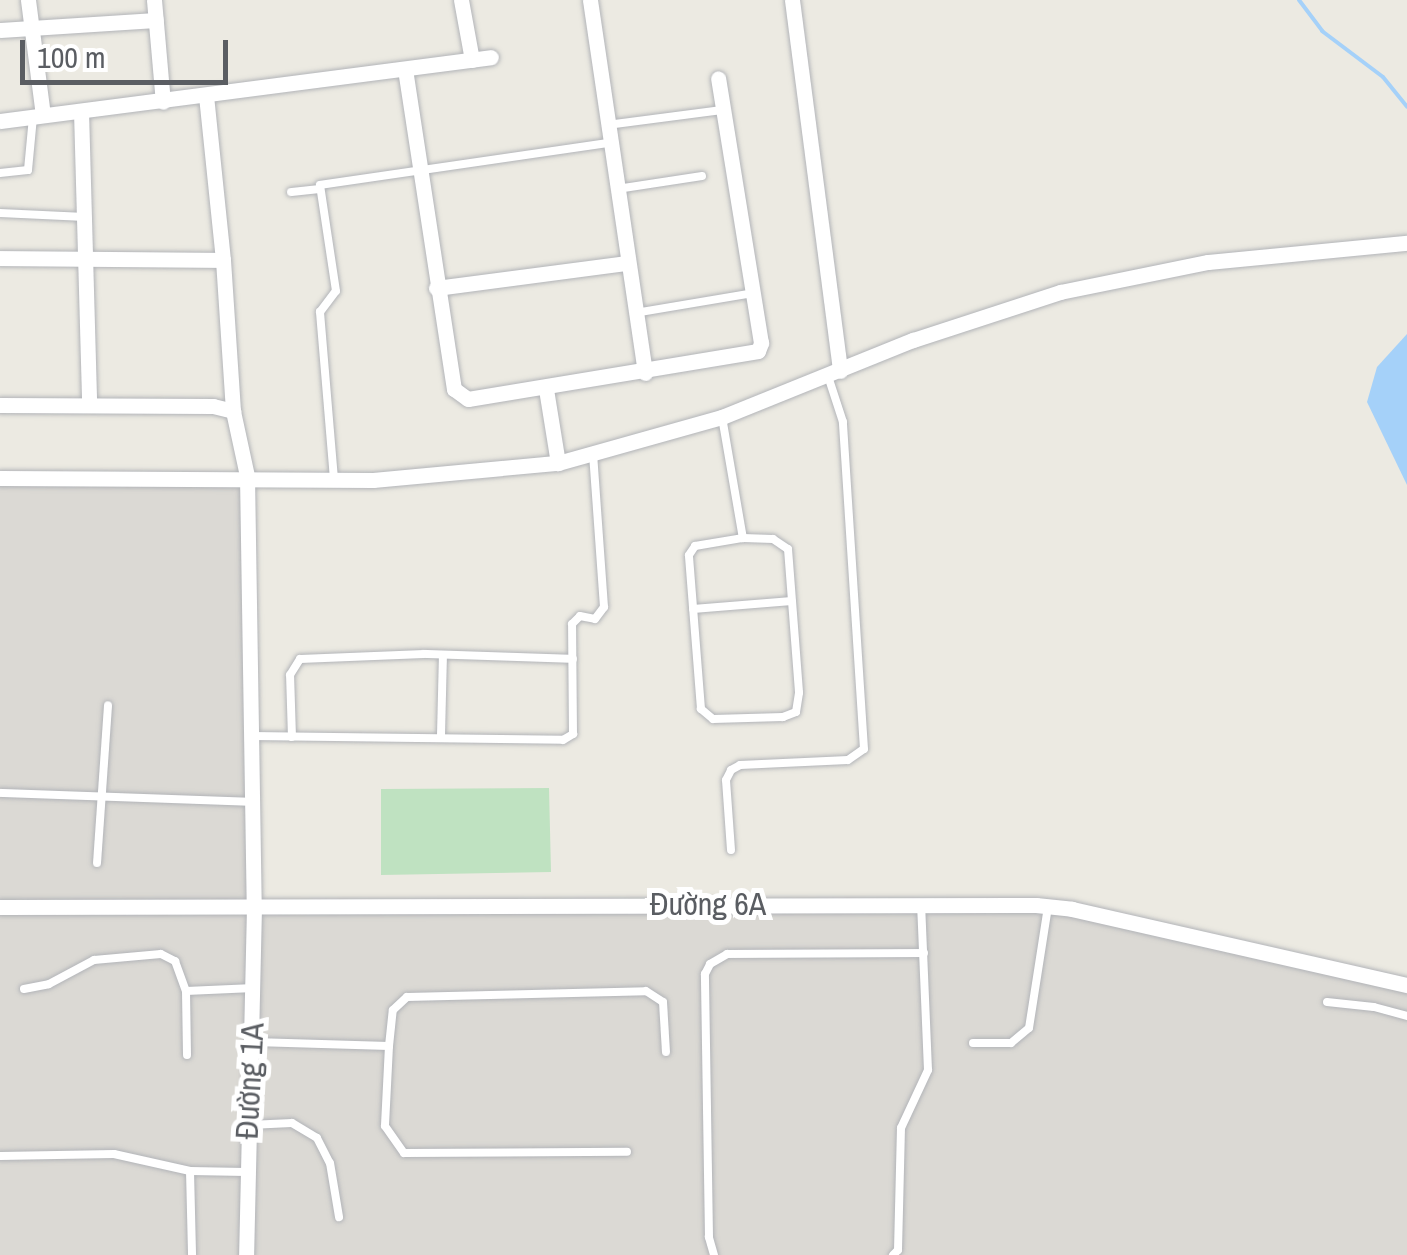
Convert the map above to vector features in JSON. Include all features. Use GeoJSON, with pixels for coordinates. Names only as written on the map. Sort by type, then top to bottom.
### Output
{"type":"FeatureCollection","features":[{"type":"Feature","properties":{"kind":"street"},"geometry":{"type":"LineString","coordinates":[[28,0],[38,116]]}},
{"type":"Feature","properties":{"kind":"street"},"geometry":{"type":"LineString","coordinates":[[154,0],[163,102]]}},
{"type":"Feature","properties":{"kind":"street"},"geometry":{"type":"LineString","coordinates":[[461,0],[472,60]]}},
{"type":"Feature","properties":{"kind":"street"},"geometry":{"type":"LineString","coordinates":[[590,0],[645,373]]}},
{"type":"Feature","properties":{"kind":"street"},"geometry":{"type":"LineString","coordinates":[[792,0],[834,373]]}},
{"type":"Feature","properties":{"kind":"street"},"geometry":{"type":"LineString","coordinates":[[0,30],[156,20]]}},
{"type":"Feature","properties":{"kind":"street"},"geometry":{"type":"LineString","coordinates":[[0,122],[491,57]]}},
{"type":"Feature","properties":{"kind":"street"},"geometry":{"type":"LineString","coordinates":[[405,69],[436,288],[458,396],[468,399],[645,373],[758,351],[753,293],[718,78]]}},
{"type":"Feature","properties":{"kind":"street","name":"Đường 1A"},"geometry":{"type":"LineString","coordinates":[[206,96],[224,260],[233,411],[247,476],[254,1042],[246,1172],[246,1255]]}},
{"type":"Feature","properties":{"kind":"street"},"geometry":{"type":"LineString","coordinates":[[81,111],[90,404]]}},
{"type":"Feature","properties":{"kind":"street"},"geometry":{"type":"LineString","coordinates":[[0,478],[391,479],[558,463],[722,417],[913,340],[1077,288],[1208,262],[1407,243]]}},
{"type":"Feature","properties":{"kind":"street"},"geometry":{"type":"LineString","coordinates":[[0,258],[224,260]]}},
{"type":"Feature","properties":{"kind":"street"},"geometry":{"type":"LineString","coordinates":[[436,288],[628,263]]}},
{"type":"Feature","properties":{"kind":"street"},"geometry":{"type":"LineString","coordinates":[[546,389],[558,463]]}},
{"type":"Feature","properties":{"kind":"street"},"geometry":{"type":"LineString","coordinates":[[0,404],[212,406],[233,411]]}},
{"type":"Feature","properties":{"kind":"street","name":"Đường 6A"},"geometry":{"type":"LineString","coordinates":[[0,907],[579,903],[1048,906],[1407,986]]}},
{"type":"Feature","properties":{"kind":"lane"},"geometry":{"type":"LineString","coordinates":[[607,125],[724,109]]}},
{"type":"Feature","properties":{"kind":"lane"},"geometry":{"type":"LineString","coordinates":[[0,172],[28,170],[38,116]]}},
{"type":"Feature","properties":{"kind":"lane"},"geometry":{"type":"LineString","coordinates":[[291,192],[318,189],[326,181],[610,143]]}},
{"type":"Feature","properties":{"kind":"lane"},"geometry":{"type":"LineString","coordinates":[[617,189],[702,176]]}},
{"type":"Feature","properties":{"kind":"lane"},"geometry":{"type":"LineString","coordinates":[[318,189],[336,284],[333,298],[320,312],[334,479]]}},
{"type":"Feature","properties":{"kind":"lane"},"geometry":{"type":"LineString","coordinates":[[0,213],[85,217]]}},
{"type":"Feature","properties":{"kind":"lane"},"geometry":{"type":"LineString","coordinates":[[635,312],[753,293]]}},
{"type":"Feature","properties":{"kind":"lane"},"geometry":{"type":"LineString","coordinates":[[732,850],[726,780],[732,770],[740,766],[848,760],[864,749],[843,422],[834,373]]}},
{"type":"Feature","properties":{"kind":"lane"},"geometry":{"type":"LineString","coordinates":[[722,417],[743,538]]}},
{"type":"Feature","properties":{"kind":"lane"},"geometry":{"type":"LineString","coordinates":[[251,736],[441,735],[564,740],[572,734],[576,725],[574,618],[595,619],[604,607],[594,455]]}},
{"type":"Feature","properties":{"kind":"lane"},"geometry":{"type":"LineString","coordinates":[[743,538],[773,539],[788,549],[799,705],[783,717],[704,716],[691,549],[743,538]]}},
{"type":"Feature","properties":{"kind":"lane"},"geometry":{"type":"LineString","coordinates":[[694,609],[792,601]]}},
{"type":"Feature","properties":{"kind":"lane"},"geometry":{"type":"LineString","coordinates":[[292,737],[290,675],[300,659],[442,655],[573,659]]}},
{"type":"Feature","properties":{"kind":"lane"},"geometry":{"type":"LineString","coordinates":[[441,735],[442,655]]}},
{"type":"Feature","properties":{"kind":"lane"},"geometry":{"type":"LineString","coordinates":[[97,863],[108,705]]}},
{"type":"Feature","properties":{"kind":"lane"},"geometry":{"type":"LineString","coordinates":[[0,793],[252,802]]}},
{"type":"Feature","properties":{"kind":"lane"},"geometry":{"type":"LineString","coordinates":[[893,1255],[898,1250],[901,1128],[928,1070],[921,906]]}},
{"type":"Feature","properties":{"kind":"lane"},"geometry":{"type":"LineString","coordinates":[[974,1043],[1011,1043],[1029,1028],[1048,906]]}},
{"type":"Feature","properties":{"kind":"lane"},"geometry":{"type":"LineString","coordinates":[[714,1255],[709,1237],[707,1126],[706,974],[710,964],[728,954],[924,953]]}},
{"type":"Feature","properties":{"kind":"lane"},"geometry":{"type":"LineString","coordinates":[[24,989],[49,984],[94,960],[160,954],[175,961],[186,991],[187,1056]]}},
{"type":"Feature","properties":{"kind":"lane"},"geometry":{"type":"LineString","coordinates":[[186,991],[254,988]]}},
{"type":"Feature","properties":{"kind":"lane"},"geometry":{"type":"LineString","coordinates":[[627,1152],[404,1153],[385,1126],[393,1010],[407,997],[646,991],[663,1002],[666,1052]]}},
{"type":"Feature","properties":{"kind":"lane"},"geometry":{"type":"LineString","coordinates":[[1326,1002],[1374,1007],[1407,1016]]}},
{"type":"Feature","properties":{"kind":"lane"},"geometry":{"type":"LineString","coordinates":[[254,1042],[388,1046]]}},
{"type":"Feature","properties":{"kind":"lane"},"geometry":{"type":"LineString","coordinates":[[248,1125],[292,1124],[318,1138],[330,1164],[340,1217]]}},
{"type":"Feature","properties":{"kind":"lane"},"geometry":{"type":"LineString","coordinates":[[0,1156],[114,1154],[190,1170],[246,1172]]}},
{"type":"Feature","properties":{"kind":"lane"},"geometry":{"type":"LineString","coordinates":[[190,1170],[192,1255]]}},
{"type":"Feature","properties":{"kind":"shaded area"},"geometry":{"type":"Polygon","coordinates":[[[242,482],[249,902],[1051,912],[1407,990],[1407,1255],[0,1255],[0,483],[242,482]]]}},
{"type":"Feature","properties":{"kind":"green space"},"geometry":{"type":"Polygon","coordinates":[[[549,788],[551,872],[381,875],[381,789],[549,788]]]}},
{"type":"Feature","properties":{"kind":"water"},"geometry":{"type":"Polygon","coordinates":[[[1407,334],[1407,485],[1367,402],[1377,367],[1407,334]]]}},
{"type":"Feature","properties":{"kind":"waterway"},"geometry":{"type":"LineString","coordinates":[[1299,0],[1322,31],[1383,77],[1407,107]]}}]}
